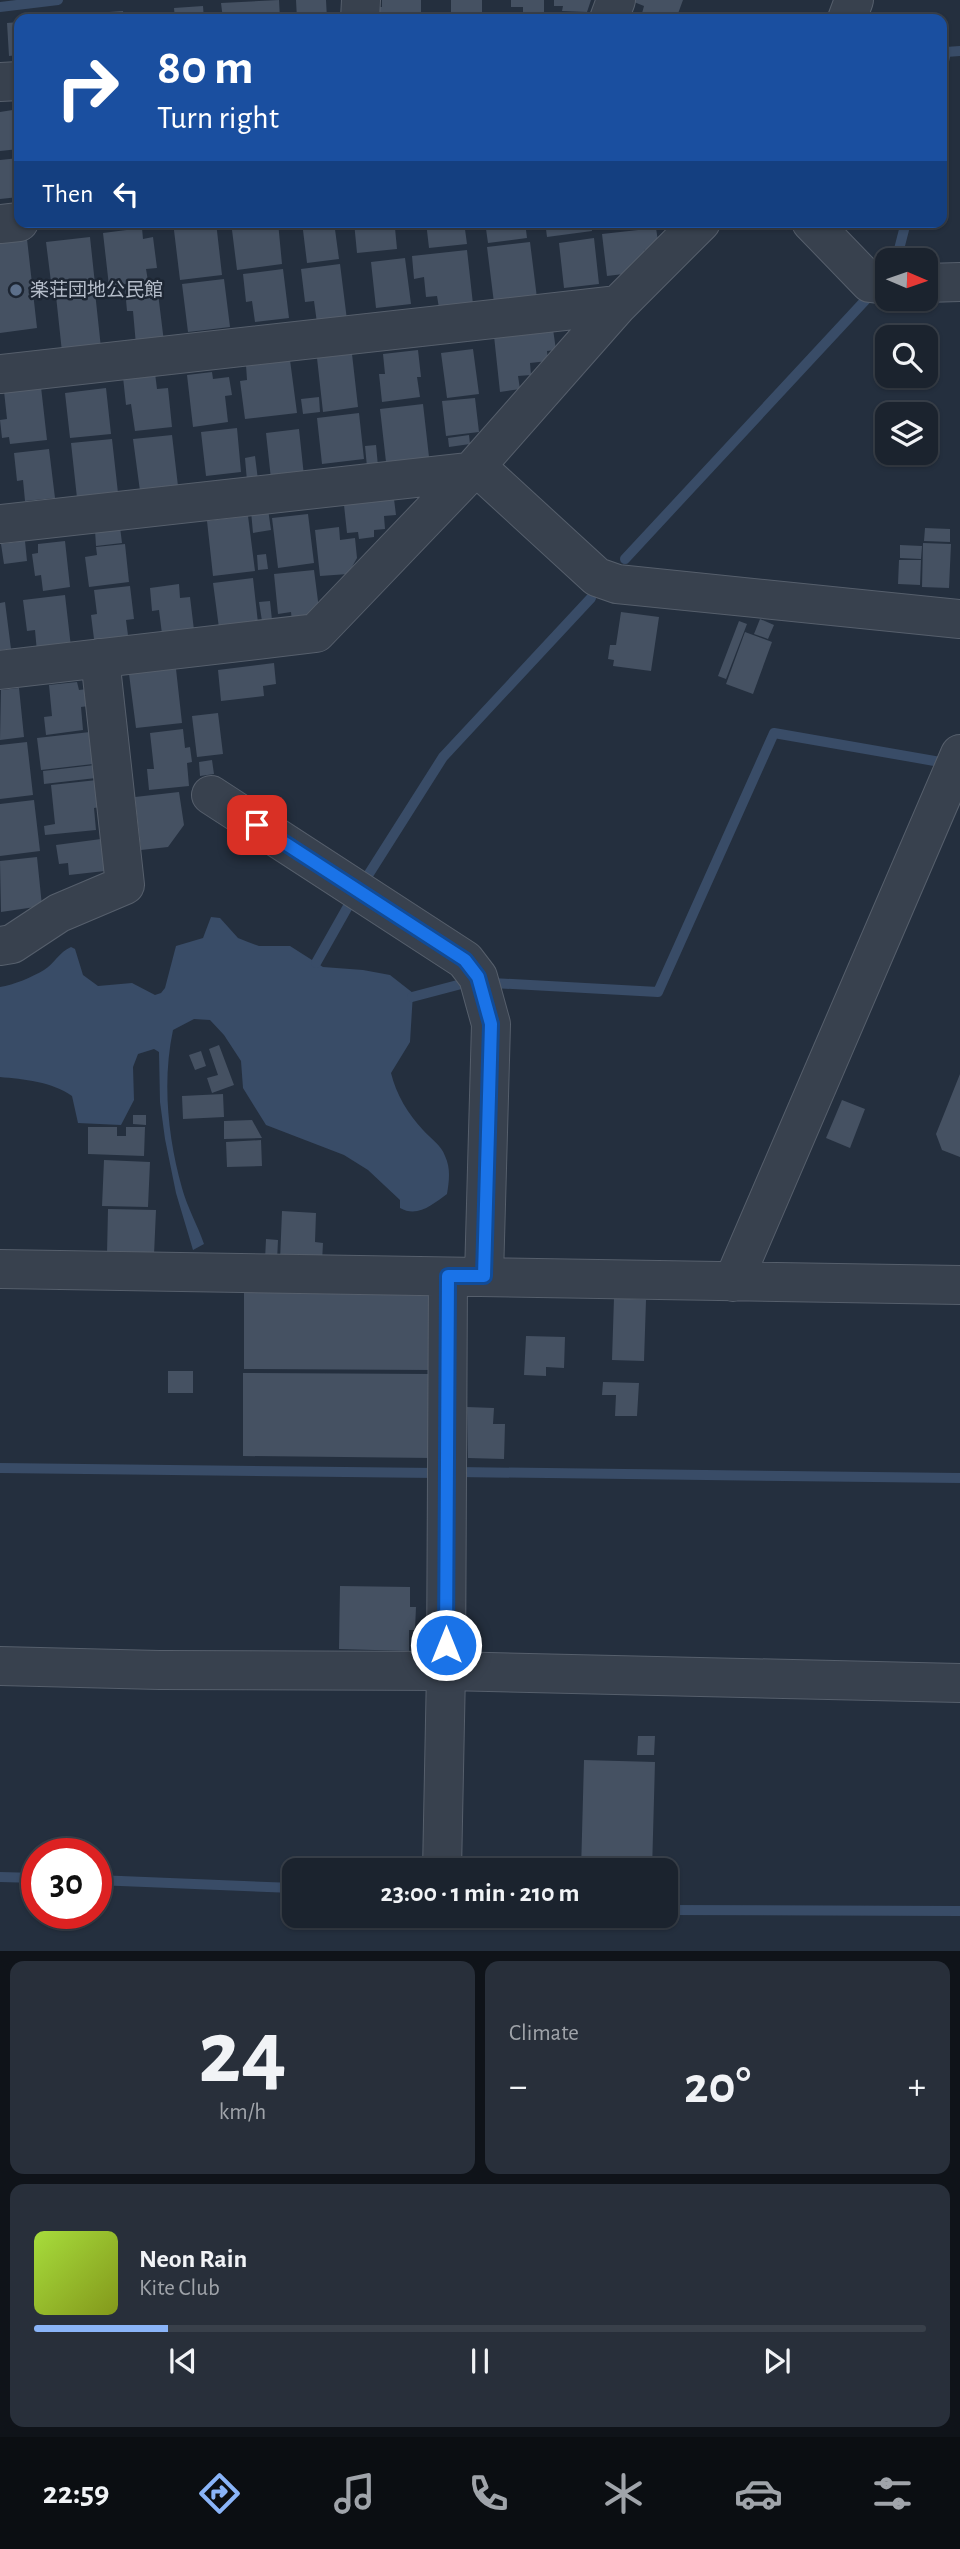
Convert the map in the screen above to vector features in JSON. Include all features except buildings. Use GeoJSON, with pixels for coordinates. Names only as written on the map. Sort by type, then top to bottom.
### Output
{"type":"FeatureCollection","features":[{"type":"Feature","properties":{"kind":"street"},"geometry":{"type":"LineString","coordinates":[[0,670],[316,632],[472,469],[618,305],[695,228]]}},
{"type":"Feature","properties":{"kind":"street"},"geometry":{"type":"LineString","coordinates":[[817,228],[870,282],[875,283]]}},
{"type":"Feature","properties":{"kind":"street"},"geometry":{"type":"LineString","coordinates":[[938,283],[960,282]]}},
{"type":"Feature","properties":{"kind":"street"},"geometry":{"type":"LineString","coordinates":[[0,374],[618,305]]}},
{"type":"Feature","properties":{"kind":"street"},"geometry":{"type":"LineString","coordinates":[[0,524],[472,469],[597,578],[617,584],[960,619]]}},
{"type":"Feature","properties":{"kind":"street"},"geometry":{"type":"LineString","coordinates":[[0,946],[12,944],[59,913],[125,885],[100,658]]}},
{"type":"Feature","properties":{"kind":"street"},"geometry":{"type":"LineString","coordinates":[[733,1282],[960,754]]}},
{"type":"Feature","properties":{"kind":"street"},"geometry":{"type":"LineString","coordinates":[[211,795],[465,960],[478,977],[491,1024],[466,1276],[446,1671],[442,1858]]}},
{"type":"Feature","properties":{"kind":"street"},"geometry":{"type":"LineString","coordinates":[[0,1269],[960,1284]]}},
{"type":"Feature","properties":{"kind":"street"},"geometry":{"type":"LineString","coordinates":[[0,1666],[446,1671],[960,1683]]}},
{"type":"Feature","properties":{"kind":"water"},"geometry":{"type":"Polygon","coordinates":[[[211,917],[220,918],[238,938],[248,942],[259,946],[290,946],[323,967],[390,975],[413,993],[410,1042],[391,1073],[399,1096],[408,1110],[443,1152],[449,1170],[447,1194],[419,1211],[407,1211],[400,1208],[400,1200],[368,1170],[344,1155],[266,1125],[243,1088],[241,1061],[224,1035],[210,1020],[194,1019],[173,1030],[167,1090],[177,1169],[184,1195],[204,1244],[193,1250],[176,1193],[165,1139],[160,1102],[159,1052],[154,1049],[138,1054],[133,1067],[134,1100],[121,1125],[78,1123],[72,1096],[64,1091],[38,1082],[0,1077],[0,987],[44,970],[71,947],[75,949],[83,975],[98,986],[132,983],[155,995],[165,988],[176,946],[203,938],[211,917]]]}},
{"type":"Feature","properties":{"kind":"waterway"},"geometry":{"type":"LineString","coordinates":[[0,7],[58,0]]}},
{"type":"Feature","properties":{"kind":"waterway"},"geometry":{"type":"LineString","coordinates":[[947,52],[960,51]]}},
{"type":"Feature","properties":{"kind":"waterway"},"geometry":{"type":"LineString","coordinates":[[899,248],[904,228]]}},
{"type":"Feature","properties":{"kind":"waterway"},"geometry":{"type":"LineString","coordinates":[[625,559],[872,293]]}},
{"type":"Feature","properties":{"kind":"waterway"},"geometry":{"type":"LineString","coordinates":[[365,880],[443,757],[591,598]]}},
{"type":"Feature","properties":{"kind":"waterway"},"geometry":{"type":"LineString","coordinates":[[492,983],[658,992],[774,733],[946,763]]}},
{"type":"Feature","properties":{"kind":"waterway"},"geometry":{"type":"LineString","coordinates":[[316,963],[351,901]]}},
{"type":"Feature","properties":{"kind":"waterway"},"geometry":{"type":"LineString","coordinates":[[412,997],[469,982]]}},
{"type":"Feature","properties":{"kind":"waterway"},"geometry":{"type":"LineString","coordinates":[[0,1468],[436,1473]]}},
{"type":"Feature","properties":{"kind":"waterway"},"geometry":{"type":"LineString","coordinates":[[457,1472],[960,1478]]}},
{"type":"Feature","properties":{"kind":"waterway"},"geometry":{"type":"LineString","coordinates":[[0,1877],[21,1878]]}},
{"type":"Feature","properties":{"kind":"waterway"},"geometry":{"type":"LineString","coordinates":[[112,1881],[282,1888]]}},
{"type":"Feature","properties":{"kind":"waterway"},"geometry":{"type":"LineString","coordinates":[[678,1910],[960,1911]]}},
{"type":"Feature","properties":{"kind":"place","name":"楽荘団地公民館"},"geometry":{"type":"Point","coordinates":[16,290]}},
{"type":"Feature","properties":{"kind":"route"},"geometry":{"type":"LineString","coordinates":[[257,825],[465,960],[478,977],[491,1024],[484,1276],[448,1276],[446,1645]]}}]}
